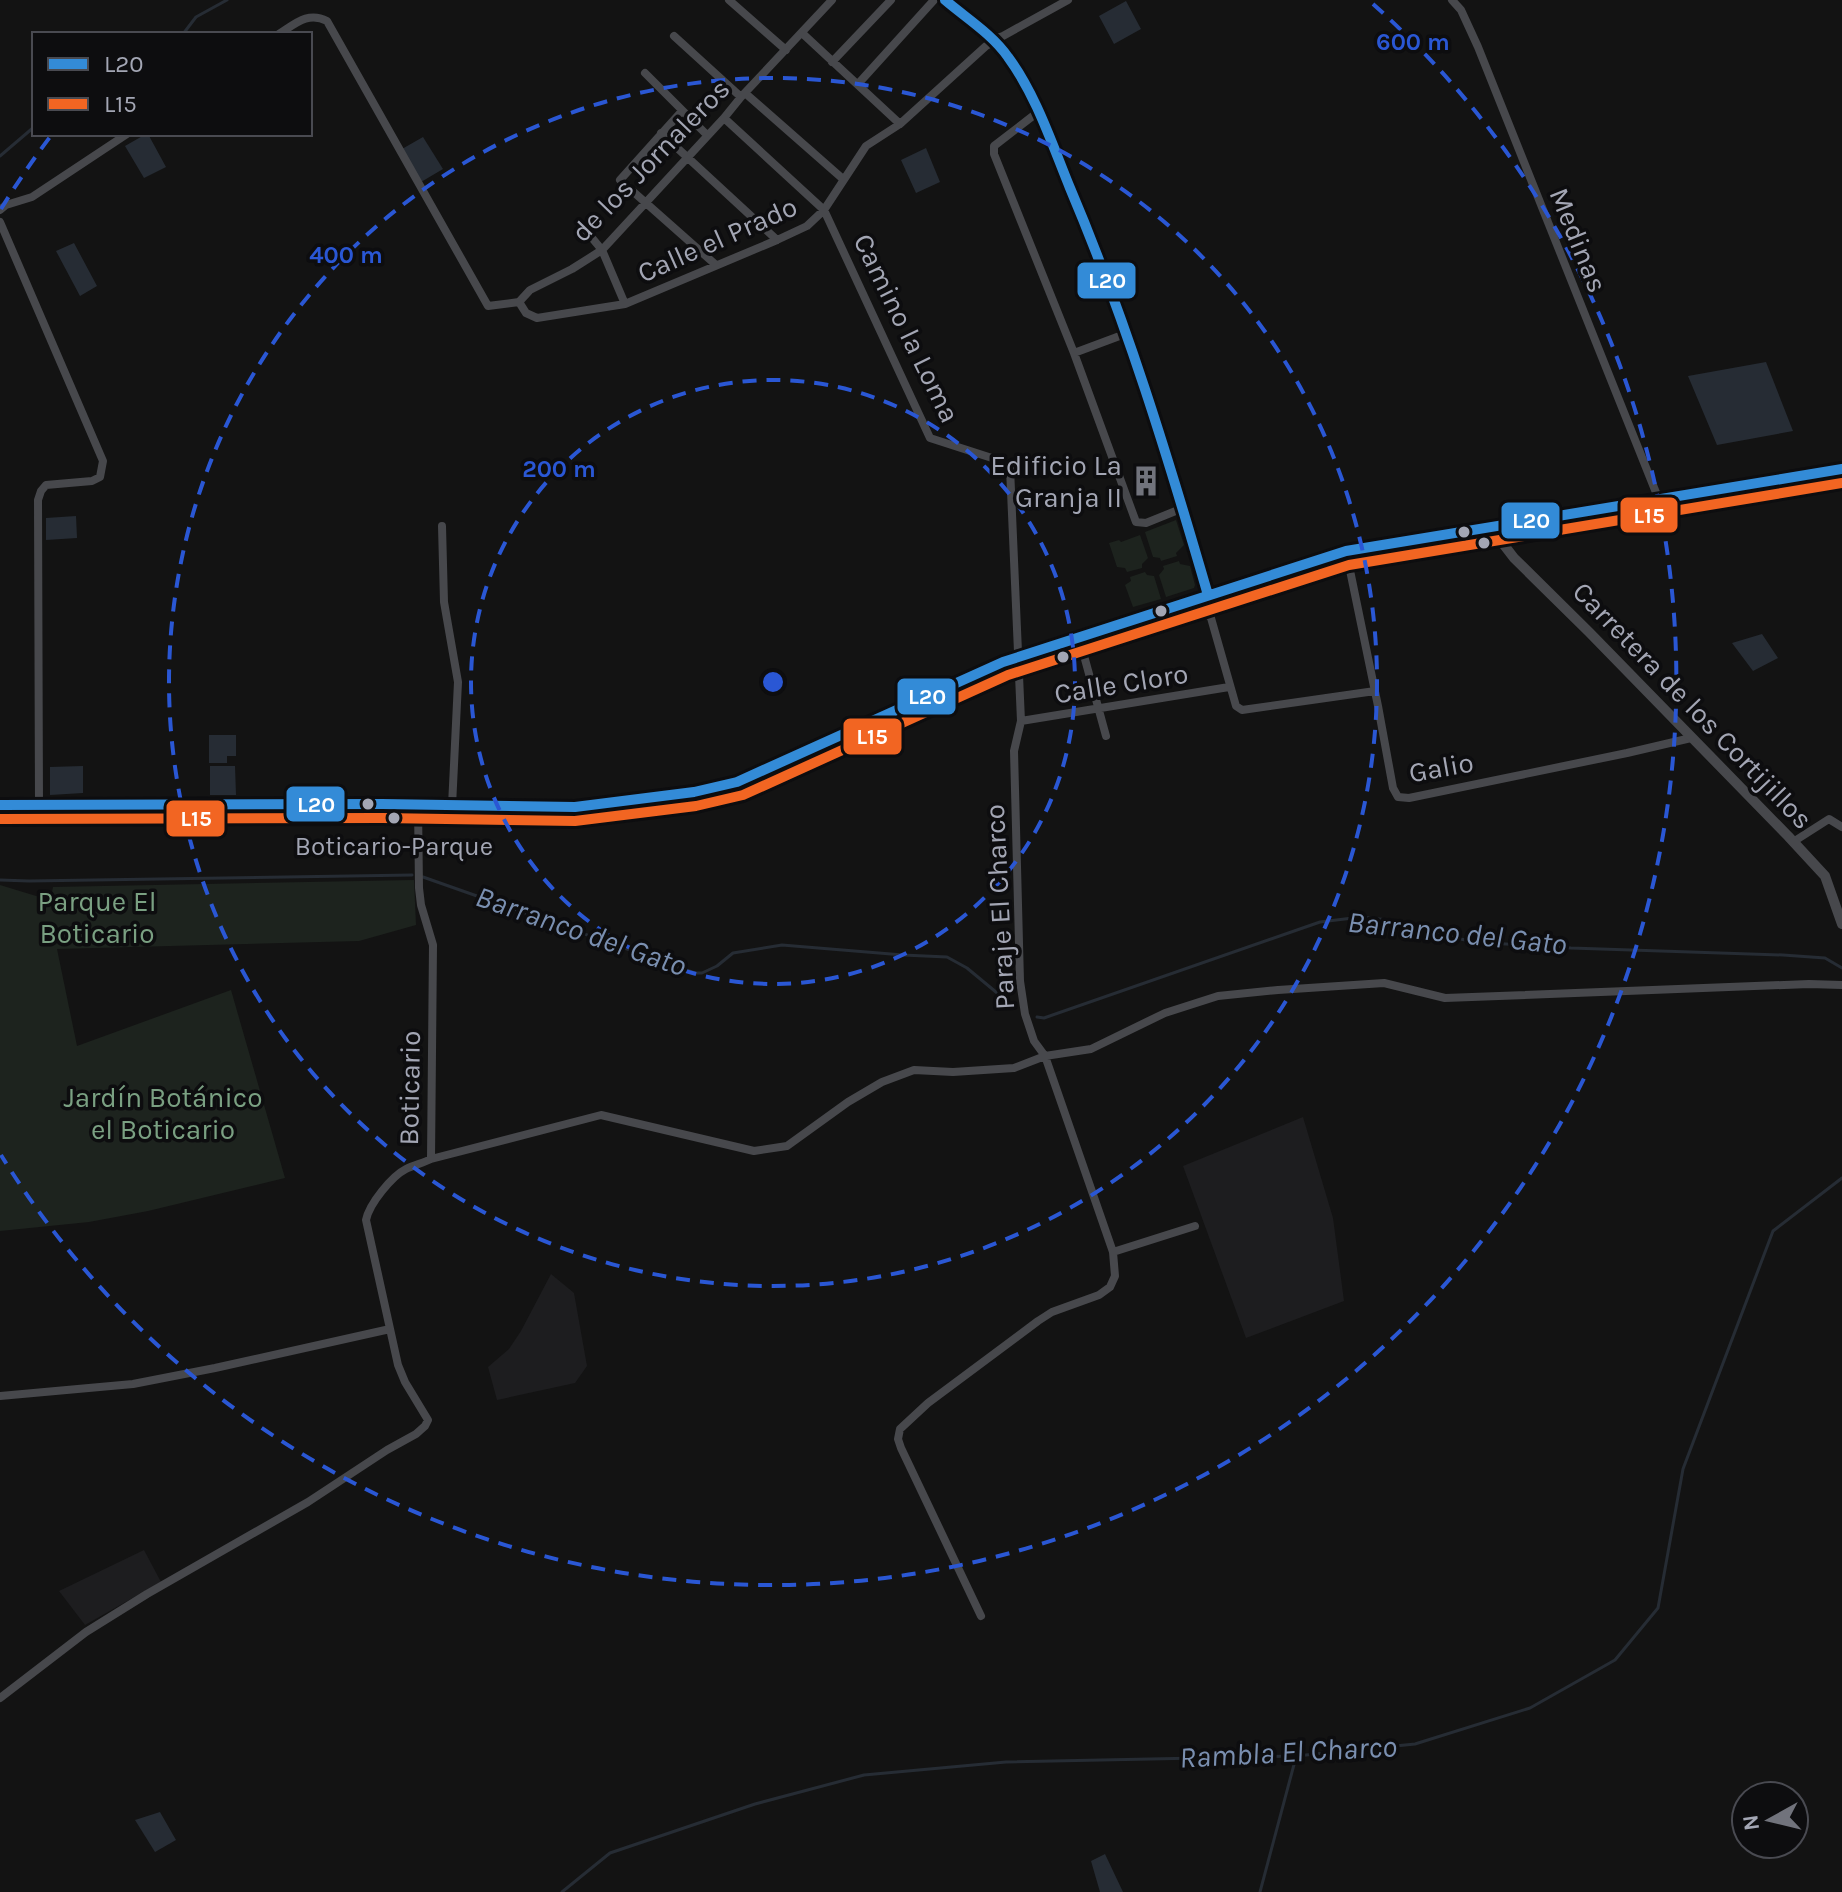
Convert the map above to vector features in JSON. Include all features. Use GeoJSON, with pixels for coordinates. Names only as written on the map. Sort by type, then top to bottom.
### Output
{"type":"FeatureCollection","features":[{"type":"Feature","properties":{"kind":"street"},"geometry":{"type":"LineString","coordinates":[[729,0],[786,50]]}},
{"type":"Feature","properties":{"kind":"street","name":"de los Jornaleros"},"geometry":{"type":"LineString","coordinates":[[519,302],[530,290],[602,250],[832,0]]}},
{"type":"Feature","properties":{"kind":"street"},"geometry":{"type":"LineString","coordinates":[[832,62],[891,0]]}},
{"type":"Feature","properties":{"kind":"street"},"geometry":{"type":"LineString","coordinates":[[858,84],[934,0]]}},
{"type":"Feature","properties":{"kind":"street"},"geometry":{"type":"LineString","coordinates":[[945,0],[993,39],[1017,70],[1038,112],[1080,209],[1163,441],[1208,595]]}},
{"type":"Feature","properties":{"kind":"street","name":"Calle el Prado"},"geometry":{"type":"LineString","coordinates":[[519,302],[526,313],[537,318],[625,304],[807,226],[824,210],[866,146],[900,124],[993,39],[1068,0]]}},
{"type":"Feature","properties":{"kind":"street","name":"Medinas"},"geometry":{"type":"LineString","coordinates":[[1452,0],[1461,10],[1478,47],[1659,500]]}},
{"type":"Feature","properties":{"kind":"street"},"geometry":{"type":"LineString","coordinates":[[282,32],[305,18],[320,17],[327,21],[488,306],[519,302]]}},
{"type":"Feature","properties":{"kind":"street"},"geometry":{"type":"LineString","coordinates":[[802,33],[900,124]]}},
{"type":"Feature","properties":{"kind":"street"},"geometry":{"type":"LineString","coordinates":[[674,36],[843,179]]}},
{"type":"Feature","properties":{"kind":"street"},"geometry":{"type":"LineString","coordinates":[[645,73],[707,135]]}},
{"type":"Feature","properties":{"kind":"street"},"geometry":{"type":"LineString","coordinates":[[682,111],[620,180],[716,265]]}},
{"type":"Feature","properties":{"kind":"street"},"geometry":{"type":"LineString","coordinates":[[1038,112],[994,146],[994,154],[1074,353],[1136,522],[1146,523],[1183,508]]}},
{"type":"Feature","properties":{"kind":"street"},"geometry":{"type":"LineString","coordinates":[[724,118],[824,210]]}},
{"type":"Feature","properties":{"kind":"street"},"geometry":{"type":"LineString","coordinates":[[661,133],[777,240]]}},
{"type":"Feature","properties":{"kind":"street"},"geometry":{"type":"LineString","coordinates":[[0,210],[32,197],[124,136]]}},
{"type":"Feature","properties":{"kind":"street","name":"Camino la Loma"},"geometry":{"type":"LineString","coordinates":[[824,210],[930,438],[995,459],[1010,468],[1018,657]]}},
{"type":"Feature","properties":{"kind":"street"},"geometry":{"type":"LineString","coordinates":[[0,222],[103,461],[100,477],[92,481],[46,485],[38,500],[39,805]]}},
{"type":"Feature","properties":{"kind":"street"},"geometry":{"type":"LineString","coordinates":[[583,227],[602,250],[625,304]]}},
{"type":"Feature","properties":{"kind":"street"},"geometry":{"type":"LineString","coordinates":[[1074,353],[1125,334]]}},
{"type":"Feature","properties":{"kind":"street"},"geometry":{"type":"LineString","coordinates":[[0,805],[575,807],[694,792],[737,782],[1018,657],[1346,551],[1842,469]]}},
{"type":"Feature","properties":{"kind":"street"},"geometry":{"type":"LineString","coordinates":[[442,526],[444,602],[458,682],[452,806]]}},
{"type":"Feature","properties":{"kind":"street","name":"Carretera de los Cortijillos"},"geometry":{"type":"LineString","coordinates":[[1501,526],[1504,545],[1514,558],[1825,876],[1842,924]]}},
{"type":"Feature","properties":{"kind":"street","name":"Galio"},"geometry":{"type":"LineString","coordinates":[[1346,551],[1393,788],[1398,797],[1409,798],[1691,738]]}},
{"type":"Feature","properties":{"kind":"street"},"geometry":{"type":"LineString","coordinates":[[1019,672],[1205,612],[1211,618],[1236,706],[1242,710],[1375,691]]}},
{"type":"Feature","properties":{"kind":"street"},"geometry":{"type":"LineString","coordinates":[[1083,652],[1106,736]]}},
{"type":"Feature","properties":{"kind":"street","name":"Paraje El Charco"},"geometry":{"type":"LineString","coordinates":[[1018,657],[1021,721],[1014,751],[1021,990],[1034,1041],[1045,1056],[1113,1252]]}},
{"type":"Feature","properties":{"kind":"street","name":"Calle Cloro"},"geometry":{"type":"LineString","coordinates":[[1021,721],[1229,687]]}},
{"type":"Feature","properties":{"kind":"street","name":"Boticario"},"geometry":{"type":"LineString","coordinates":[[0,1698],[86,1632],[308,1502],[416,1434],[428,1420],[398,1365],[366,1220],[368,1212],[395,1178],[404,1170],[431,1159],[433,945],[419,888],[418,805]]}},
{"type":"Feature","properties":{"kind":"street"},"geometry":{"type":"LineString","coordinates":[[1793,842],[1829,819],[1842,827]]}},
{"type":"Feature","properties":{"kind":"street"},"geometry":{"type":"LineString","coordinates":[[431,1159],[601,1115],[754,1151],[787,1146],[848,1102],[882,1082],[914,1070],[953,1072],[1014,1068],[1045,1056],[1091,1049],[1165,1013],[1218,996],[1384,983],[1445,998],[1842,985]]}},
{"type":"Feature","properties":{"kind":"street"},"geometry":{"type":"LineString","coordinates":[[981,1616],[901,1448],[898,1439],[900,1429],[928,1403],[1038,1321],[1052,1312],[1099,1295],[1110,1287],[1115,1276],[1113,1252],[1195,1226]]}},
{"type":"Feature","properties":{"kind":"street"},"geometry":{"type":"LineString","coordinates":[[0,1396],[133,1384],[390,1329]]}},
{"type":"Feature","properties":{"kind":"shaded area"},"geometry":{"type":"Polygon","coordinates":[[[1126,1],[1141,29],[1114,44],[1099,16],[1126,1]]]}},
{"type":"Feature","properties":{"kind":"shaded area"},"geometry":{"type":"Polygon","coordinates":[[[142,136],[149,136],[166,167],[144,178],[125,146],[142,136]]]}},
{"type":"Feature","properties":{"kind":"shaded area"},"geometry":{"type":"Polygon","coordinates":[[[423,137],[443,169],[421,182],[402,149],[423,137]]]}},
{"type":"Feature","properties":{"kind":"shaded area"},"geometry":{"type":"Polygon","coordinates":[[[926,148],[940,182],[916,193],[901,160],[926,148]]]}},
{"type":"Feature","properties":{"kind":"shaded area"},"geometry":{"type":"Polygon","coordinates":[[[74,243],[97,286],[80,296],[56,251],[74,243]]]}},
{"type":"Feature","properties":{"kind":"shaded area"},"geometry":{"type":"Polygon","coordinates":[[[1766,362],[1793,431],[1717,445],[1688,376],[1766,362]]]}},
{"type":"Feature","properties":{"kind":"shaded area"},"geometry":{"type":"Polygon","coordinates":[[[76,516],[77,538],[46,540],[46,518],[76,516]]]}},
{"type":"Feature","properties":{"kind":"shaded area"},"geometry":{"type":"Polygon","coordinates":[[[1762,634],[1778,658],[1753,671],[1732,643],[1762,634]]]}},
{"type":"Feature","properties":{"kind":"shaded area"},"geometry":{"type":"Polygon","coordinates":[[[209,735],[236,735],[236,756],[227,756],[227,763],[209,763],[209,735]]]}},
{"type":"Feature","properties":{"kind":"shaded area"},"geometry":{"type":"Polygon","coordinates":[[[83,766],[83,793],[50,795],[50,767],[83,766]]]}},
{"type":"Feature","properties":{"kind":"shaded area"},"geometry":{"type":"Polygon","coordinates":[[[210,766],[235,766],[236,795],[210,795],[210,766]]]}},
{"type":"Feature","properties":{"kind":"shaded area"},"geometry":{"type":"Polygon","coordinates":[[[1303,1117],[1333,1218],[1344,1301],[1246,1338],[1183,1166],[1303,1117]]]}},
{"type":"Feature","properties":{"kind":"shaded area"},"geometry":{"type":"Polygon","coordinates":[[[551,1274],[574,1293],[587,1366],[575,1383],[497,1400],[488,1367],[509,1349],[551,1274]]]}},
{"type":"Feature","properties":{"kind":"shaded area"},"geometry":{"type":"Polygon","coordinates":[[[144,1550],[161,1582],[85,1625],[59,1591],[144,1550]]]}},
{"type":"Feature","properties":{"kind":"shaded area"},"geometry":{"type":"Polygon","coordinates":[[[160,1812],[176,1840],[155,1852],[135,1820],[160,1812]]]}},
{"type":"Feature","properties":{"kind":"shaded area"},"geometry":{"type":"Polygon","coordinates":[[[1105,1854],[1123,1892],[1100,1892],[1091,1861],[1105,1854]]]}},
{"type":"Feature","properties":{"kind":"green space"},"geometry":{"type":"Polygon","coordinates":[[[1176,520],[1184,545],[1176,553],[1177,556],[1161,561],[1153,557],[1145,532],[1176,520]]]}},
{"type":"Feature","properties":{"kind":"green space"},"geometry":{"type":"Polygon","coordinates":[[[1140,535],[1148,558],[1142,568],[1127,572],[1125,568],[1117,567],[1109,543],[1140,535]]]}},
{"type":"Feature","properties":{"kind":"green space"},"geometry":{"type":"Polygon","coordinates":[[[1179,561],[1190,566],[1194,588],[1166,597],[1159,575],[1163,566],[1179,561]]]}},
{"type":"Feature","properties":{"kind":"green space"},"geometry":{"type":"Polygon","coordinates":[[[1145,572],[1154,576],[1161,599],[1133,607],[1125,585],[1131,581],[1130,577],[1145,572]]]}},
{"type":"Feature","properties":{"kind":"green space","name":"Jardín Botánico el Boticario"},"geometry":{"type":"Polygon","coordinates":[[[414,880],[416,925],[359,941],[57,949],[77,1046],[231,990],[285,1178],[89,1222],[0,1231],[0,885],[46,899],[49,908],[53,887],[414,880]]]}},
{"type":"Feature","properties":{"kind":"waterway"},"geometry":{"type":"LineString","coordinates":[[185,32],[196,17],[227,0]]}},
{"type":"Feature","properties":{"kind":"waterway"},"geometry":{"type":"LineString","coordinates":[[0,156],[32,129]]}},
{"type":"Feature","properties":{"kind":"waterway","name":"Barranco del Gato"},"geometry":{"type":"LineString","coordinates":[[0,880],[412,875]]}},
{"type":"Feature","properties":{"kind":"waterway","name":"Barranco del Gato"},"geometry":{"type":"LineString","coordinates":[[423,877],[695,973],[717,966],[733,953],[782,945],[947,957],[967,968],[1008,1002]]}},
{"type":"Feature","properties":{"kind":"waterway","name":"Barranco del Gato"},"geometry":{"type":"LineString","coordinates":[[1037,1017],[1044,1018],[1320,922],[1361,917],[1397,921],[1474,942],[1783,955],[1825,958],[1842,968]]}},
{"type":"Feature","properties":{"kind":"waterway","name":"Rambla El Charco"},"geometry":{"type":"LineString","coordinates":[[562,1892],[610,1853],[755,1804],[864,1775],[1006,1762],[1296,1756],[1415,1744],[1530,1708],[1615,1660],[1658,1608],[1683,1469],[1773,1231],[1842,1178]]}},
{"type":"Feature","properties":{"kind":"waterway"},"geometry":{"type":"LineString","coordinates":[[1260,1892],[1296,1757]]}},
{"type":"Feature","properties":{"kind":"transit line","name":"L20"},"geometry":{"type":"LineString","coordinates":[[945,0],[1002,49],[1027,87],[1043,120],[1128,338],[1208,595]]}},
{"type":"Feature","properties":{"kind":"transit line","name":"L20"},"geometry":{"type":"LineString","coordinates":[[0,805],[575,807],[694,792],[737,782],[1003,662],[1346,551],[1842,469]]}},
{"type":"Feature","properties":{"kind":"transit line","name":"L15"},"geometry":{"type":"LineString","coordinates":[[0,819],[575,821],[696,806],[743,795],[1008,675],[1349,565],[1842,483]]}},
{"type":"Feature","properties":{"kind":"place","name":"Edificio La Granja II"},"geometry":{"type":"Point","coordinates":[1146,481]}},
{"type":"Feature","properties":{"kind":"place","name":"Boticario-Parque"},"geometry":{"type":"Point","coordinates":[394,818]}},
{"type":"Feature","properties":{"kind":"park label","name":"Parque El Boticario"},"geometry":{"type":"Point","coordinates":[97,917]}}]}
